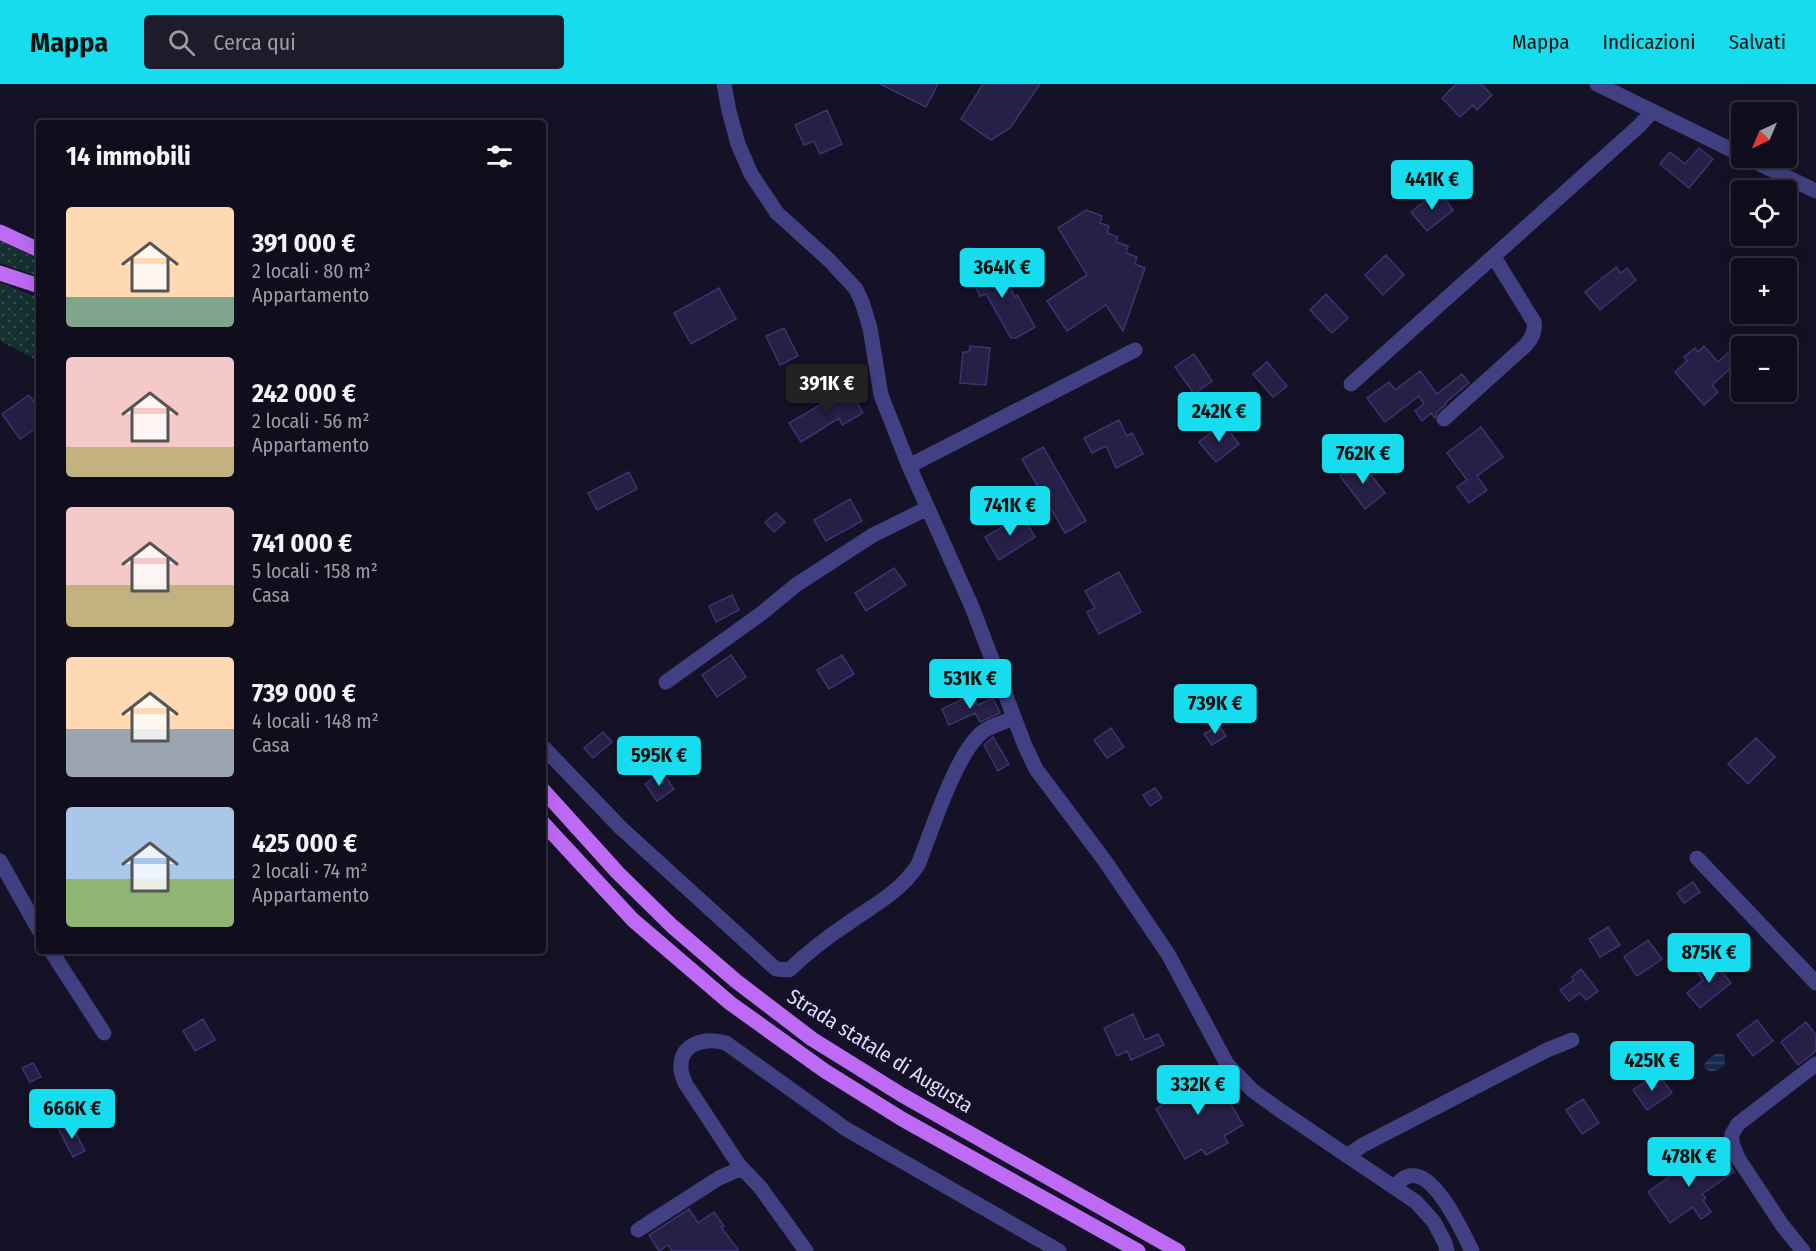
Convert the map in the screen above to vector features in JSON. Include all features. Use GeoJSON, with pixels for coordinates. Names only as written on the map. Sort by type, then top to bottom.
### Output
{"type":"FeatureCollection","features":[{"type":"Feature","properties":{"kind":"main road"},"geometry":{"type":"LineString","coordinates":[[0,232],[36,249]]}},
{"type":"Feature","properties":{"kind":"main road"},"geometry":{"type":"LineString","coordinates":[[0,273],[36,285]]}},
{"type":"Feature","properties":{"kind":"main road","name":"Strada statale di Augusta"},"geometry":{"type":"LineString","coordinates":[[546,793],[618,873],[672,926],[736,981],[812,1039],[902,1095],[1178,1251]]}},
{"type":"Feature","properties":{"kind":"main road","name":"Strada statale di Augusta"},"geometry":{"type":"LineString","coordinates":[[546,826],[633,920],[730,1003],[825,1071],[902,1119],[1138,1251]]}},
{"type":"Feature","properties":{"kind":"street"},"geometry":{"type":"LineString","coordinates":[[724,84],[738,144],[751,174],[777,213],[829,260],[856,289],[862,302],[870,328],[881,395],[909,466],[972,607],[1036,769],[1106,861],[1168,954],[1227,1064],[1262,1097],[1416,1202],[1434,1222],[1446,1243],[1447,1251]]}},
{"type":"Feature","properties":{"kind":"street"},"geometry":{"type":"LineString","coordinates":[[1597,84],[1731,150]]}},
{"type":"Feature","properties":{"kind":"street"},"geometry":{"type":"LineString","coordinates":[[1351,384],[1653,111]]}},
{"type":"Feature","properties":{"kind":"street"},"geometry":{"type":"LineString","coordinates":[[1768,168],[1816,191]]}},
{"type":"Feature","properties":{"kind":"street"},"geometry":{"type":"LineString","coordinates":[[1444,419],[1526,345],[1536,328],[1494,257]]}},
{"type":"Feature","properties":{"kind":"street"},"geometry":{"type":"LineString","coordinates":[[909,466],[1135,350]]}},
{"type":"Feature","properties":{"kind":"street"},"geometry":{"type":"LineString","coordinates":[[666,681],[762,613],[796,585],[873,535],[928,508]]}},
{"type":"Feature","properties":{"kind":"street"},"geometry":{"type":"LineString","coordinates":[[546,749],[621,828],[776,969],[789,970],[818,944],[908,880],[918,865],[958,765],[975,738],[985,730],[1014,718]]}},
{"type":"Feature","properties":{"kind":"street"},"geometry":{"type":"LineString","coordinates":[[1697,858],[1816,983]]}},
{"type":"Feature","properties":{"kind":"street"},"geometry":{"type":"LineString","coordinates":[[0,861],[36,925]]}},
{"type":"Feature","properties":{"kind":"street"},"geometry":{"type":"LineString","coordinates":[[53,954],[104,1033]]}},
{"type":"Feature","properties":{"kind":"street"},"geometry":{"type":"LineString","coordinates":[[806,1251],[759,1187],[742,1168],[685,1083],[681,1069],[684,1054],[693,1045],[715,1039],[726,1043],[846,1129],[1059,1251]]}},
{"type":"Feature","properties":{"kind":"street"},"geometry":{"type":"LineString","coordinates":[[1347,1156],[1363,1145],[1537,1055],[1572,1040]]}},
{"type":"Feature","properties":{"kind":"street"},"geometry":{"type":"LineString","coordinates":[[1803,1251],[1782,1225],[1738,1158],[1732,1143],[1732,1134],[1738,1124],[1816,1064]]}},
{"type":"Feature","properties":{"kind":"street"},"geometry":{"type":"LineString","coordinates":[[638,1230],[720,1178],[742,1168]]}},
{"type":"Feature","properties":{"kind":"street"},"geometry":{"type":"LineString","coordinates":[[1395,1186],[1407,1177],[1416,1177],[1430,1184],[1442,1196],[1472,1251]]}},
{"type":"Feature","properties":{"kind":"green space"},"geometry":{"type":"Polygon","coordinates":[[[0,240],[36,258],[36,276],[0,263],[0,240]]]}},
{"type":"Feature","properties":{"kind":"green space"},"geometry":{"type":"Polygon","coordinates":[[[0,282],[36,297],[36,359],[0,341],[0,282]]]}},
{"type":"Feature","properties":{"kind":"water"},"geometry":{"type":"Polygon","coordinates":[[[1721,1053],[1725,1056],[1725,1065],[1713,1071],[1705,1069],[1704,1065],[1709,1058],[1721,1053]]]}},
{"type":"Feature","properties":{"kind":"building"},"geometry":{"type":"Polygon","coordinates":[[[880,84],[938,84],[926,107],[880,84]]]}},
{"type":"Feature","properties":{"kind":"building"},"geometry":{"type":"Polygon","coordinates":[[[983,84],[1040,84],[1010,128],[991,140],[961,119],[983,84]]]}},
{"type":"Feature","properties":{"kind":"building"},"geometry":{"type":"Polygon","coordinates":[[[1456,84],[1481,84],[1492,95],[1477,110],[1473,105],[1460,117],[1442,98],[1456,84]]]}},
{"type":"Feature","properties":{"kind":"building"},"geometry":{"type":"Polygon","coordinates":[[[827,110],[842,144],[820,154],[814,141],[804,145],[795,125],[827,110]]]}},
{"type":"Feature","properties":{"kind":"building"},"geometry":{"type":"Polygon","coordinates":[[[1699,148],[1713,159],[1689,188],[1660,164],[1670,152],[1685,164],[1699,148]]]}},
{"type":"Feature","properties":{"kind":"building"},"geometry":{"type":"Polygon","coordinates":[[[1438,190],[1453,210],[1427,231],[1411,212],[1438,190]]]}},
{"type":"Feature","properties":{"kind":"building"},"geometry":{"type":"Polygon","coordinates":[[[1086,210],[1102,216],[1100,223],[1109,226],[1107,233],[1118,237],[1116,242],[1128,246],[1126,253],[1137,257],[1135,264],[1145,268],[1123,331],[1106,305],[1067,331],[1047,301],[1087,275],[1058,228],[1086,210]]]}},
{"type":"Feature","properties":{"kind":"building"},"geometry":{"type":"Polygon","coordinates":[[[1386,255],[1404,275],[1383,295],[1365,275],[1386,255]]]}},
{"type":"Feature","properties":{"kind":"building"},"geometry":{"type":"Polygon","coordinates":[[[995,260],[1035,327],[1016,338],[1011,338],[986,294],[980,296],[969,274],[995,260]]]}},
{"type":"Feature","properties":{"kind":"building"},"geometry":{"type":"Polygon","coordinates":[[[1616,267],[1621,273],[1627,268],[1636,280],[1600,310],[1585,292],[1616,267]]]}},
{"type":"Feature","properties":{"kind":"building"},"geometry":{"type":"Polygon","coordinates":[[[719,288],[736,319],[691,344],[674,313],[719,288]]]}},
{"type":"Feature","properties":{"kind":"building"},"geometry":{"type":"Polygon","coordinates":[[[1326,294],[1348,318],[1332,333],[1310,310],[1326,294]]]}},
{"type":"Feature","properties":{"kind":"building"},"geometry":{"type":"Polygon","coordinates":[[[784,328],[798,356],[780,365],[766,336],[784,328]]]}},
{"type":"Feature","properties":{"kind":"building"},"geometry":{"type":"Polygon","coordinates":[[[970,346],[990,348],[986,385],[960,383],[963,352],[969,352],[970,346]]]}},
{"type":"Feature","properties":{"kind":"building"},"geometry":{"type":"Polygon","coordinates":[[[1704,346],[1718,362],[1731,350],[1731,368],[1712,385],[1718,392],[1704,405],[1675,372],[1687,361],[1684,357],[1695,348],[1698,352],[1704,346]]]}},
{"type":"Feature","properties":{"kind":"building"},"geometry":{"type":"Polygon","coordinates":[[[1194,354],[1212,381],[1194,394],[1175,367],[1194,354]]]}},
{"type":"Feature","properties":{"kind":"building"},"geometry":{"type":"Polygon","coordinates":[[[1267,362],[1287,386],[1273,397],[1253,374],[1267,362]]]}},
{"type":"Feature","properties":{"kind":"building"},"geometry":{"type":"Polygon","coordinates":[[[1420,371],[1437,394],[1462,374],[1469,383],[1445,403],[1435,418],[1431,413],[1422,421],[1415,411],[1424,404],[1419,396],[1385,422],[1367,398],[1389,382],[1395,390],[1420,371]]]}},
{"type":"Feature","properties":{"kind":"building"},"geometry":{"type":"Polygon","coordinates":[[[849,388],[863,413],[842,425],[839,418],[801,442],[789,423],[849,388]]]}},
{"type":"Feature","properties":{"kind":"building"},"geometry":{"type":"Polygon","coordinates":[[[29,395],[36,405],[36,428],[20,439],[2,414],[29,395]]]}},
{"type":"Feature","properties":{"kind":"building"},"geometry":{"type":"Polygon","coordinates":[[[1119,420],[1127,436],[1132,433],[1143,454],[1116,468],[1106,446],[1092,453],[1084,438],[1119,420]]]}},
{"type":"Feature","properties":{"kind":"building"},"geometry":{"type":"Polygon","coordinates":[[[1223,423],[1239,444],[1216,462],[1199,442],[1223,423]]]}},
{"type":"Feature","properties":{"kind":"building"},"geometry":{"type":"Polygon","coordinates":[[[1481,427],[1503,457],[1477,476],[1487,490],[1469,503],[1457,487],[1467,480],[1447,453],[1481,427]]]}},
{"type":"Feature","properties":{"kind":"building"},"geometry":{"type":"Polygon","coordinates":[[[1043,447],[1086,521],[1065,533],[1022,459],[1043,447]]]}},
{"type":"Feature","properties":{"kind":"building"},"geometry":{"type":"Polygon","coordinates":[[[1360,461],[1385,493],[1365,509],[1340,476],[1360,461]]]}},
{"type":"Feature","properties":{"kind":"building"},"geometry":{"type":"Polygon","coordinates":[[[629,472],[637,489],[597,510],[588,493],[629,472]]]}},
{"type":"Feature","properties":{"kind":"building"},"geometry":{"type":"Polygon","coordinates":[[[850,499],[862,521],[826,541],[814,520],[850,499]]]}},
{"type":"Feature","properties":{"kind":"building"},"geometry":{"type":"Polygon","coordinates":[[[776,513],[785,522],[774,532],[765,522],[776,513]]]}},
{"type":"Feature","properties":{"kind":"building"},"geometry":{"type":"Polygon","coordinates":[[[1022,515],[1035,537],[999,560],[985,537],[1022,515]]]}},
{"type":"Feature","properties":{"kind":"building"},"geometry":{"type":"Polygon","coordinates":[[[894,568],[906,585],[866,611],[855,593],[894,568]]]}},
{"type":"Feature","properties":{"kind":"building"},"geometry":{"type":"Polygon","coordinates":[[[1119,572],[1141,612],[1099,634],[1087,612],[1095,608],[1085,591],[1119,572]]]}},
{"type":"Feature","properties":{"kind":"building"},"geometry":{"type":"Polygon","coordinates":[[[732,595],[739,610],[716,622],[709,606],[732,595]]]}},
{"type":"Feature","properties":{"kind":"building"},"geometry":{"type":"Polygon","coordinates":[[[731,655],[746,677],[717,697],[702,675],[731,655]]]}},
{"type":"Feature","properties":{"kind":"building"},"geometry":{"type":"Polygon","coordinates":[[[842,655],[854,674],[829,689],[817,670],[842,655]]]}},
{"type":"Feature","properties":{"kind":"building"},"geometry":{"type":"Polygon","coordinates":[[[973,694],[978,705],[993,698],[1000,713],[980,722],[975,713],[949,725],[942,709],[973,694]]]}},
{"type":"Feature","properties":{"kind":"building"},"geometry":{"type":"Polygon","coordinates":[[[1219,725],[1226,736],[1212,745],[1204,734],[1219,725]]]}},
{"type":"Feature","properties":{"kind":"building"},"geometry":{"type":"Polygon","coordinates":[[[1111,728],[1124,747],[1107,758],[1094,740],[1111,728]]]}},
{"type":"Feature","properties":{"kind":"building"},"geometry":{"type":"Polygon","coordinates":[[[603,732],[612,742],[593,758],[584,748],[603,732]]]}},
{"type":"Feature","properties":{"kind":"building"},"geometry":{"type":"Polygon","coordinates":[[[993,737],[1009,764],[998,771],[984,745],[993,737]]]}},
{"type":"Feature","properties":{"kind":"building"},"geometry":{"type":"Polygon","coordinates":[[[1756,738],[1775,757],[1748,784],[1728,764],[1756,738]]]}},
{"type":"Feature","properties":{"kind":"building"},"geometry":{"type":"Polygon","coordinates":[[[662,772],[674,789],[657,801],[645,784],[662,772]]]}},
{"type":"Feature","properties":{"kind":"building"},"geometry":{"type":"Polygon","coordinates":[[[1155,788],[1162,798],[1150,806],[1143,795],[1155,788]]]}},
{"type":"Feature","properties":{"kind":"building"},"geometry":{"type":"Polygon","coordinates":[[[1693,882],[1700,892],[1684,903],[1677,893],[1693,882]]]}},
{"type":"Feature","properties":{"kind":"building"},"geometry":{"type":"Polygon","coordinates":[[[1608,927],[1620,945],[1600,957],[1589,939],[1608,927]]]}},
{"type":"Feature","properties":{"kind":"building"},"geometry":{"type":"Polygon","coordinates":[[[1648,940],[1662,959],[1637,976],[1624,957],[1648,940]]]}},
{"type":"Feature","properties":{"kind":"building"},"geometry":{"type":"Polygon","coordinates":[[[1712,960],[1731,983],[1700,1008],[1687,993],[1703,980],[1697,972],[1712,960]]]}},
{"type":"Feature","properties":{"kind":"building"},"geometry":{"type":"Polygon","coordinates":[[[1581,969],[1598,991],[1586,1000],[1580,993],[1569,1001],[1560,990],[1574,980],[1572,977],[1581,969]]]}},
{"type":"Feature","properties":{"kind":"building"},"geometry":{"type":"Polygon","coordinates":[[[1133,1014],[1145,1040],[1158,1034],[1164,1045],[1131,1060],[1127,1051],[1117,1056],[1104,1028],[1133,1014]]]}},
{"type":"Feature","properties":{"kind":"building"},"geometry":{"type":"Polygon","coordinates":[[[203,1019],[215,1040],[195,1051],[183,1031],[203,1019]]]}},
{"type":"Feature","properties":{"kind":"building"},"geometry":{"type":"Polygon","coordinates":[[[1757,1020],[1773,1041],[1753,1056],[1737,1035],[1757,1020]]]}},
{"type":"Feature","properties":{"kind":"building"},"geometry":{"type":"Polygon","coordinates":[[[1806,1022],[1816,1035],[1816,1051],[1798,1065],[1781,1042],[1806,1022]]]}},
{"type":"Feature","properties":{"kind":"building"},"geometry":{"type":"Polygon","coordinates":[[[33,1063],[41,1077],[30,1082],[22,1068],[33,1063]]]}},
{"type":"Feature","properties":{"kind":"building"},"geometry":{"type":"Polygon","coordinates":[[[1170,1070],[1184,1092],[1214,1075],[1243,1125],[1224,1136],[1228,1143],[1206,1155],[1202,1149],[1185,1159],[1156,1109],[1173,1099],[1161,1076],[1170,1070]]]}},
{"type":"Feature","properties":{"kind":"building"},"geometry":{"type":"Polygon","coordinates":[[[1658,1073],[1672,1093],[1647,1110],[1633,1090],[1658,1073]]]}},
{"type":"Feature","properties":{"kind":"building"},"geometry":{"type":"Polygon","coordinates":[[[1583,1099],[1599,1123],[1582,1134],[1566,1110],[1583,1099]]]}},
{"type":"Feature","properties":{"kind":"building"},"geometry":{"type":"Polygon","coordinates":[[[70,1122],[85,1151],[73,1157],[58,1128],[70,1122]]]}},
{"type":"Feature","properties":{"kind":"building"},"geometry":{"type":"Polygon","coordinates":[[[1723,1156],[1734,1172],[1702,1194],[1711,1212],[1701,1219],[1693,1207],[1670,1223],[1648,1192],[1697,1157],[1705,1168],[1723,1156]]]}},
{"type":"Feature","properties":{"kind":"building"},"geometry":{"type":"Polygon","coordinates":[[[689,1209],[698,1223],[714,1212],[724,1226],[721,1227],[739,1251],[672,1251],[668,1245],[659,1251],[649,1235],[689,1209]]]}}]}
